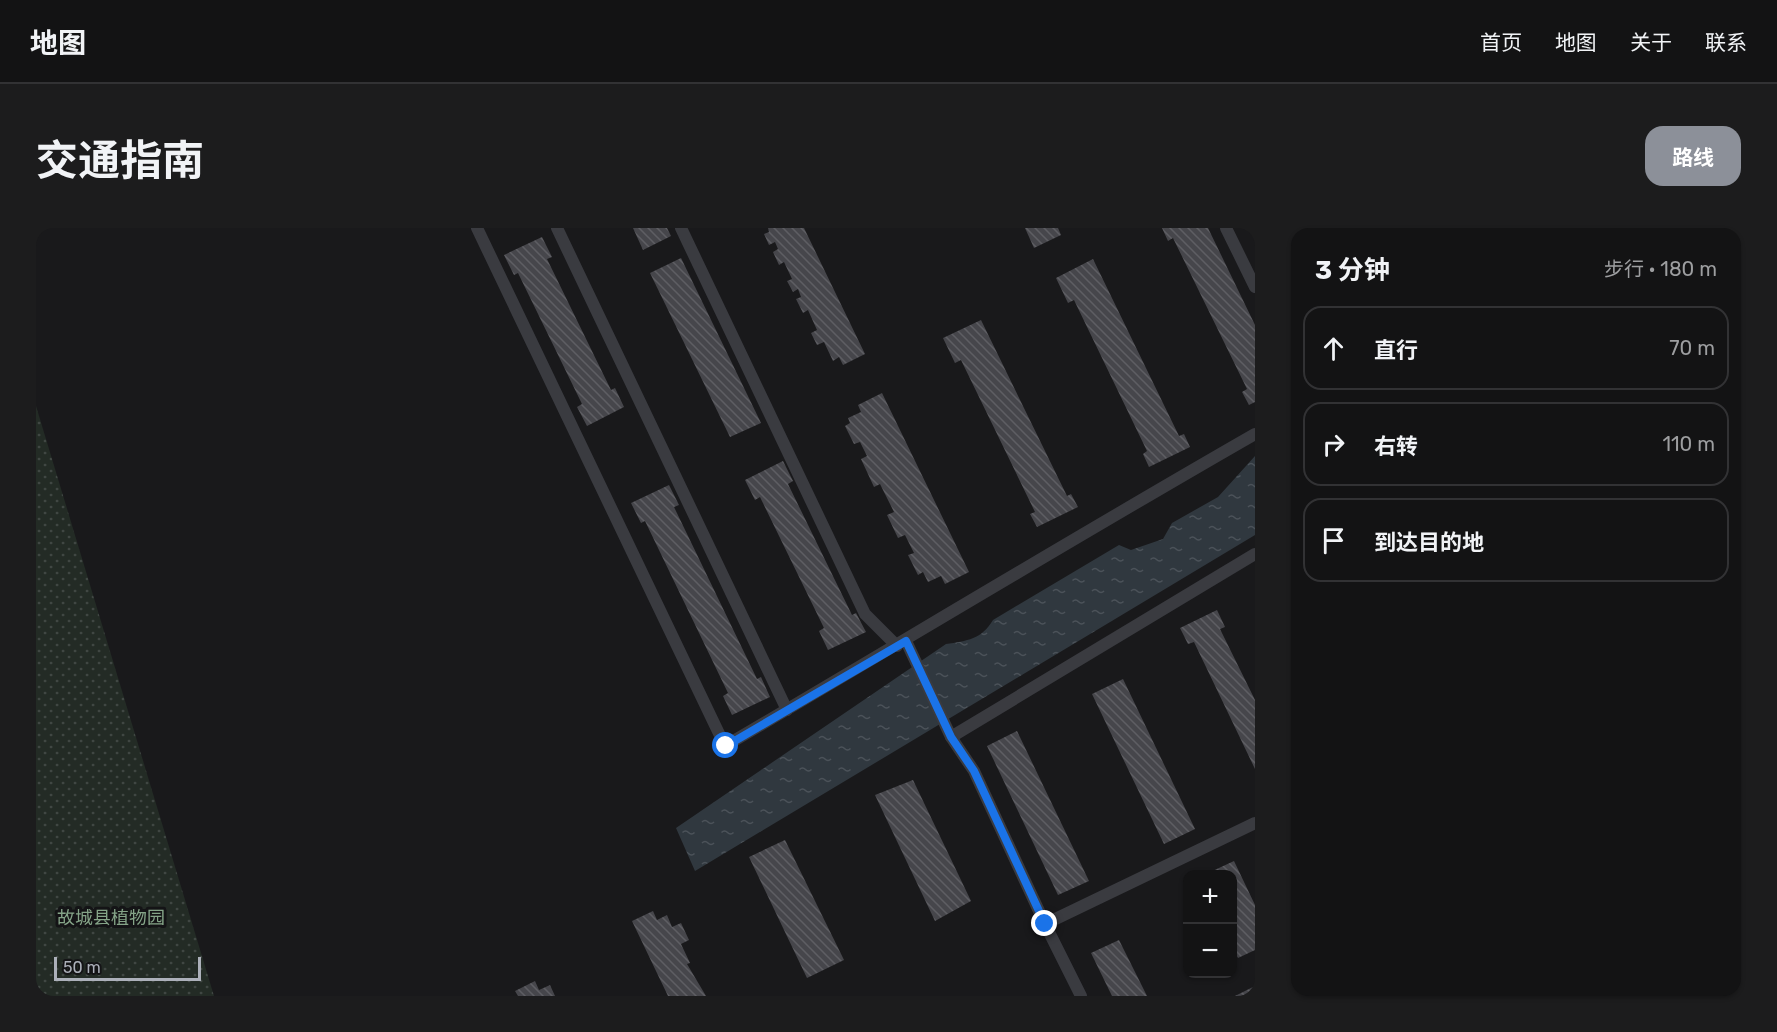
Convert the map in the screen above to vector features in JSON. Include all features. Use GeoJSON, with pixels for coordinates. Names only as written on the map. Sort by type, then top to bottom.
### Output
{"type":"FeatureCollection","features":[{"type":"Feature","properties":{"kind":"lane"},"geometry":{"type":"LineString","coordinates":[[477,228],[726,746],[901,644],[1045,555],[1255,434]]}},
{"type":"Feature","properties":{"kind":"lane"},"geometry":{"type":"LineString","coordinates":[[485,244],[489,228]]}},
{"type":"Feature","properties":{"kind":"lane"},"geometry":{"type":"LineString","coordinates":[[557,228],[787,710]]}},
{"type":"Feature","properties":{"kind":"lane"},"geometry":{"type":"LineString","coordinates":[[681,228],[865,614],[901,644],[951,737],[974,771],[1081,996]]}},
{"type":"Feature","properties":{"kind":"lane"},"geometry":{"type":"LineString","coordinates":[[1226,228],[1255,287]]}},
{"type":"Feature","properties":{"kind":"lane"},"geometry":{"type":"LineString","coordinates":[[951,737],[1255,554]]}},
{"type":"Feature","properties":{"kind":"lane"},"geometry":{"type":"LineString","coordinates":[[1045,924],[1255,823]]}},
{"type":"Feature","properties":{"kind":"green space","name":"故城县植物园"},"geometry":{"type":"Polygon","coordinates":[[[36,406],[214,996],[36,996],[36,406]]]}},
{"type":"Feature","properties":{"kind":"water"},"geometry":{"type":"Polygon","coordinates":[[[1255,456],[1255,535],[695,871],[676,828],[946,644],[979,635],[993,620],[1119,545],[1131,550],[1163,539],[1172,523],[1218,497],[1255,456]]]}},
{"type":"Feature","properties":{"kind":"building"},"geometry":{"type":"Polygon","coordinates":[[[633,228],[667,228],[671,236],[643,250],[633,228]]]}},
{"type":"Feature","properties":{"kind":"building"},"geometry":{"type":"Polygon","coordinates":[[[768,228],[804,228],[865,354],[843,365],[839,357],[833,361],[824,342],[817,345],[811,333],[817,330],[808,310],[803,313],[796,299],[801,297],[798,289],[793,292],[787,281],[792,279],[784,262],[779,265],[773,252],[778,249],[775,242],[769,245],[764,234],[769,232],[768,228]]]}},
{"type":"Feature","properties":{"kind":"building"},"geometry":{"type":"Polygon","coordinates":[[[1025,228],[1058,228],[1061,235],[1034,248],[1025,228]]]}},
{"type":"Feature","properties":{"kind":"building"},"geometry":{"type":"Polygon","coordinates":[[[1162,228],[1208,228],[1255,325],[1255,402],[1249,405],[1242,392],[1247,389],[1173,238],[1168,241],[1162,228]]]}},
{"type":"Feature","properties":{"kind":"building"},"geometry":{"type":"Polygon","coordinates":[[[542,237],[552,257],[547,259],[611,390],[615,388],[624,407],[587,426],[577,407],[582,404],[518,273],[514,275],[504,255],[542,237]]]}},
{"type":"Feature","properties":{"kind":"building"},"geometry":{"type":"Polygon","coordinates":[[[681,258],[761,423],[730,437],[650,273],[681,258]]]}},
{"type":"Feature","properties":{"kind":"building"},"geometry":{"type":"Polygon","coordinates":[[[1093,259],[1179,436],[1184,434],[1190,447],[1149,467],[1143,454],[1147,451],[1074,300],[1068,303],[1056,278],[1093,259]]]}},
{"type":"Feature","properties":{"kind":"building"},"geometry":{"type":"Polygon","coordinates":[[[981,320],[1067,496],[1071,494],[1078,507],[1037,527],[1030,514],[1035,512],[961,360],[955,363],[943,338],[981,320]]]}},
{"type":"Feature","properties":{"kind":"building"},"geometry":{"type":"Polygon","coordinates":[[[882,393],[969,572],[945,584],[941,576],[928,582],[923,572],[918,575],[908,555],[914,553],[905,535],[898,538],[887,515],[894,512],[880,484],[874,487],[861,459],[867,456],[860,442],[854,444],[845,426],[850,423],[848,418],[861,412],[858,405],[882,393]]]}},
{"type":"Feature","properties":{"kind":"building"},"geometry":{"type":"Polygon","coordinates":[[[783,461],[793,481],[788,484],[852,615],[856,613],[866,632],[828,650],[819,631],[824,628],[760,497],[755,500],[745,480],[783,461]]]}},
{"type":"Feature","properties":{"kind":"building"},"geometry":{"type":"Polygon","coordinates":[[[669,485],[679,505],[674,507],[757,679],[761,677],[770,697],[732,715],[723,696],[728,693],[645,521],[641,523],[631,503],[669,485]]]}},
{"type":"Feature","properties":{"kind":"building"},"geometry":{"type":"Polygon","coordinates":[[[1217,610],[1225,627],[1220,629],[1255,700],[1255,769],[1194,642],[1188,644],[1180,628],[1217,610]]]}},
{"type":"Feature","properties":{"kind":"building"},"geometry":{"type":"Polygon","coordinates":[[[1123,679],[1195,829],[1164,844],[1092,694],[1123,679]]]}},
{"type":"Feature","properties":{"kind":"building"},"geometry":{"type":"Polygon","coordinates":[[[1017,731],[1089,881],[1058,895],[987,746],[1017,731]]]}},
{"type":"Feature","properties":{"kind":"building"},"geometry":{"type":"Polygon","coordinates":[[[913,780],[971,901],[935,921],[875,795],[913,780]]]}},
{"type":"Feature","properties":{"kind":"building"},"geometry":{"type":"Polygon","coordinates":[[[785,840],[844,960],[807,978],[749,857],[785,840]]]}},
{"type":"Feature","properties":{"kind":"building"},"geometry":{"type":"Polygon","coordinates":[[[1234,861],[1255,905],[1255,950],[1238,958],[1237,870],[1215,870],[1234,861]]]}},
{"type":"Feature","properties":{"kind":"building"},"geometry":{"type":"Polygon","coordinates":[[[653,911],[657,920],[667,915],[672,927],[681,923],[689,940],[681,944],[690,963],[687,964],[706,996],[668,996],[632,921],[653,911]]]}},
{"type":"Feature","properties":{"kind":"building"},"geometry":{"type":"Polygon","coordinates":[[[1119,940],[1147,996],[1112,996],[1091,953],[1119,940]]]}},
{"type":"Feature","properties":{"kind":"building"},"geometry":{"type":"Polygon","coordinates":[[[535,981],[539,990],[550,985],[555,996],[518,996],[515,991],[535,981]]]}},
{"type":"Feature","properties":{"kind":"building"},"geometry":{"type":"Polygon","coordinates":[[[1255,986],[1255,996],[1235,996],[1255,986]]]}},
{"type":"Feature","properties":{"kind":"route"},"geometry":{"type":"LineString","coordinates":[[726,746],[906,641],[951,737],[974,771],[1045,924]]}}]}
